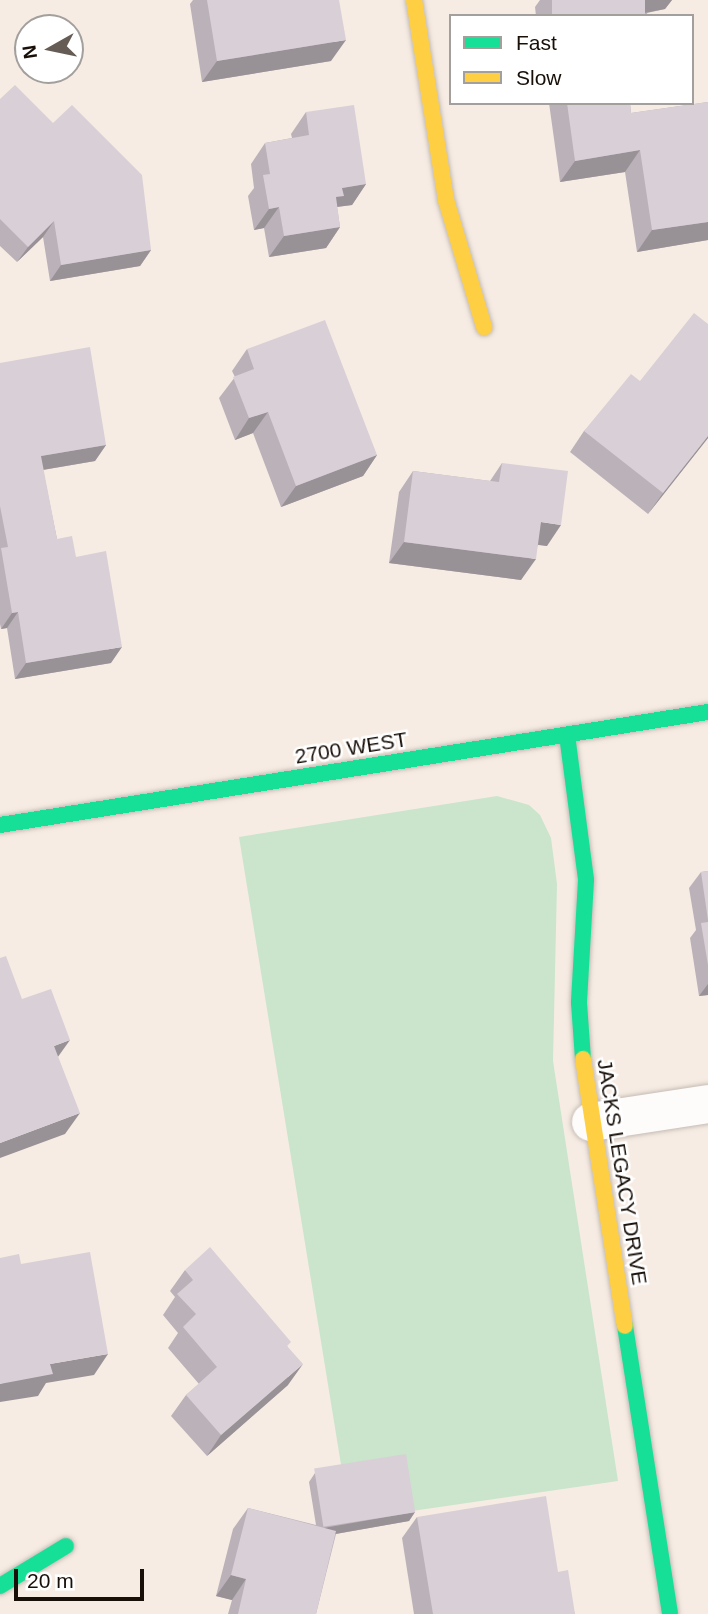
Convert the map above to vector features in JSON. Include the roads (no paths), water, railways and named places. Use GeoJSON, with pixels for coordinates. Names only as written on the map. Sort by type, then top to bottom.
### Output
{"type":"FeatureCollection","features":[{"type":"Feature","properties":{"kind":"street"},"geometry":{"type":"LineString","coordinates":[[414,0],[446,200],[484,327]]}},
{"type":"Feature","properties":{"kind":"street","name":"2700 WEST"},"geometry":{"type":"LineString","coordinates":[[0,825],[708,712]]}},
{"type":"Feature","properties":{"kind":"street","name":"JACKS LEGACY DRIVE"},"geometry":{"type":"LineString","coordinates":[[567,734],[586,880],[579,1003],[591,1122],[670,1614]]}},
{"type":"Feature","properties":{"kind":"street"},"geometry":{"type":"LineString","coordinates":[[591,1122],[708,1104]]}},
{"type":"Feature","properties":{"kind":"street"},"geometry":{"type":"LineString","coordinates":[[0,1586],[66,1546]]}}]}
